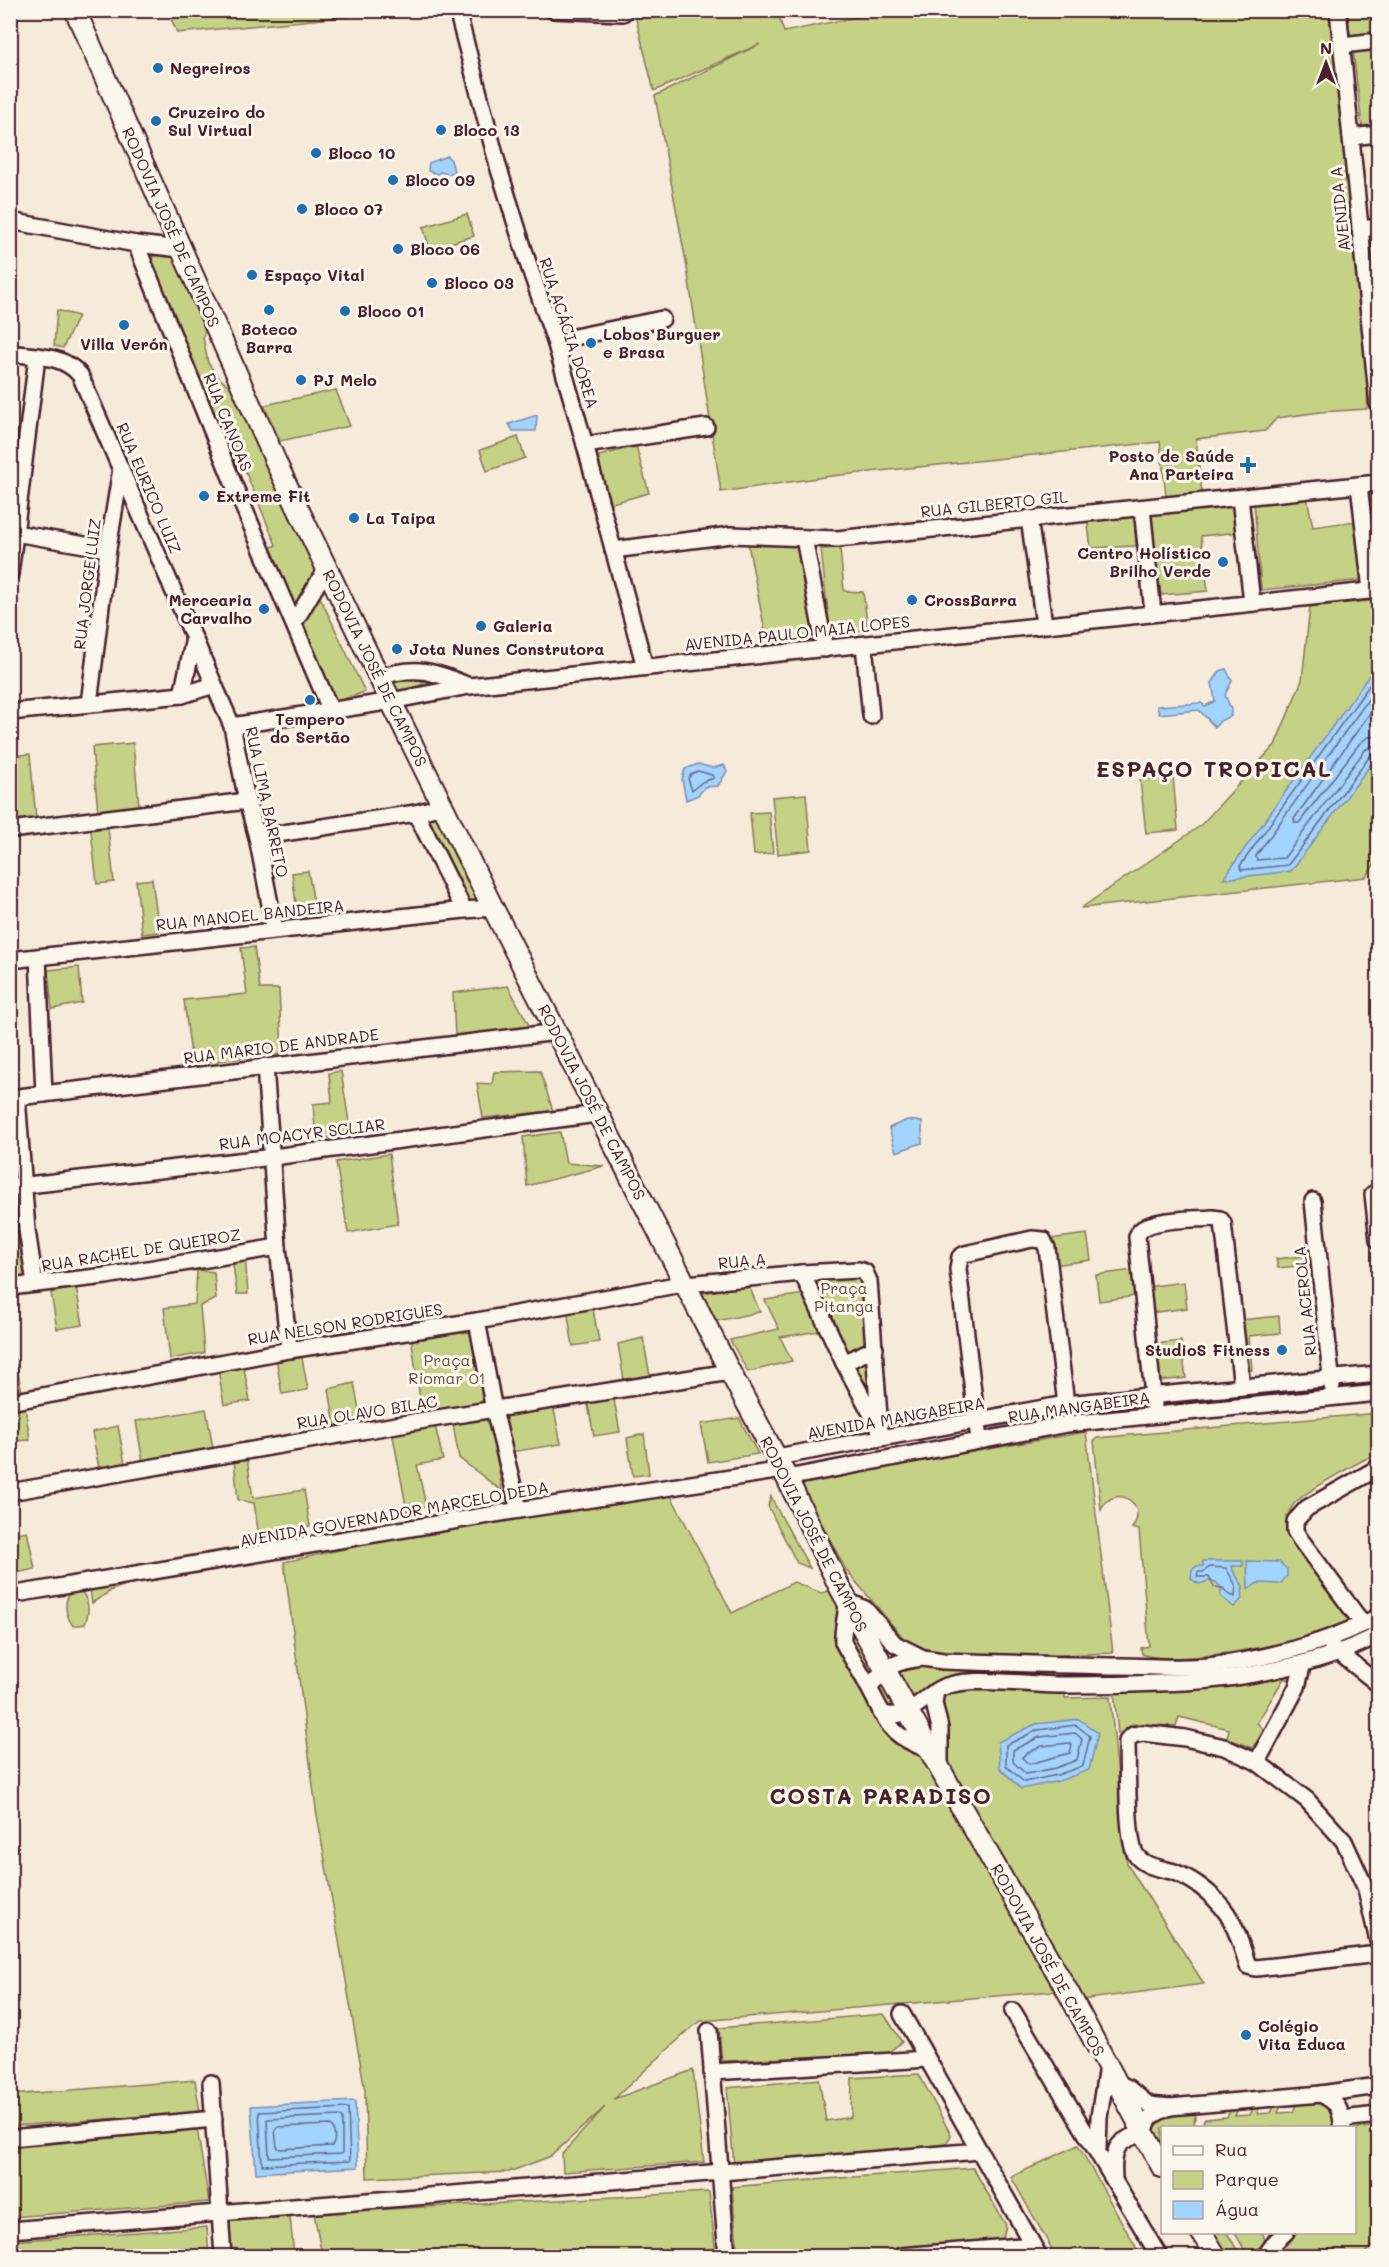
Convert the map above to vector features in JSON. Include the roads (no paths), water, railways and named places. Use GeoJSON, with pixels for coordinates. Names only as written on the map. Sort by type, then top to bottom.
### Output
{"type":"FeatureCollection","features":[{"type":"Feature","properties":{"kind":"main road","name":"RODOVIA JOSÉ DE CAMPOS"},"geometry":{"type":"LineString","coordinates":[[75,10],[326,569],[493,908],[730,1372],[782,1468],[847,1601],[929,1750],[1067,1990],[1161,2165]]}},
{"type":"Feature","properties":{"kind":"main road"},"geometry":{"type":"LineString","coordinates":[[1202,2234],[1216,2256]]}},
{"type":"Feature","properties":{"kind":"street","name":"RUA ACÁCIA DÓREA"},"geometry":{"type":"LineString","coordinates":[[457,10],[498,166],[528,266],[555,341],[645,667]]}},
{"type":"Feature","properties":{"kind":"street"},"geometry":{"type":"LineString","coordinates":[[553,10],[623,13]]}},
{"type":"Feature","properties":{"kind":"street","name":"AVENIDA A"},"geometry":{"type":"LineString","coordinates":[[1338,10],[1360,229],[1375,324],[1378,405]]}},
{"type":"Feature","properties":{"kind":"street"},"geometry":{"type":"LineString","coordinates":[[1342,45],[1378,41]]}},
{"type":"Feature","properties":{"kind":"street"},"geometry":{"type":"LineString","coordinates":[[1351,137],[1378,134]]}},
{"type":"Feature","properties":{"kind":"street"},"geometry":{"type":"LineString","coordinates":[[10,221],[136,244],[181,249]]}},
{"type":"Feature","properties":{"kind":"street"},"geometry":{"type":"LineString","coordinates":[[1360,229],[1378,227]]}},
{"type":"Feature","properties":{"kind":"street","name":"RUA CANOAS"},"geometry":{"type":"LineString","coordinates":[[136,244],[234,485],[331,711]]}},
{"type":"Feature","properties":{"kind":"street"},"geometry":{"type":"LineString","coordinates":[[555,341],[662,319]]}},
{"type":"Feature","properties":{"kind":"street","name":"RUA EURICO LUIZ"},"geometry":{"type":"LineString","coordinates":[[10,353],[61,360],[72,365],[80,375],[214,685]]}},
{"type":"Feature","properties":{"kind":"street"},"geometry":{"type":"LineString","coordinates":[[10,574],[37,357]]}},
{"type":"Feature","properties":{"kind":"street"},"geometry":{"type":"LineString","coordinates":[[585,445],[705,427]]}},
{"type":"Feature","properties":{"kind":"street","name":"RUA JORGE LUIZ"},"geometry":{"type":"LineString","coordinates":[[89,704],[108,549],[121,469]]}},
{"type":"Feature","properties":{"kind":"street","name":"RUA GILBERTO GIL"},"geometry":{"type":"LineString","coordinates":[[613,550],[731,535],[837,539],[1378,483]]}},
{"type":"Feature","properties":{"kind":"street"},"geometry":{"type":"LineString","coordinates":[[1359,485],[1375,590]]}},
{"type":"Feature","properties":{"kind":"street"},"geometry":{"type":"LineString","coordinates":[[1240,498],[1252,602]]}},
{"type":"Feature","properties":{"kind":"street"},"geometry":{"type":"LineString","coordinates":[[1142,508],[1153,613]]}},
{"type":"Feature","properties":{"kind":"street"},"geometry":{"type":"LineString","coordinates":[[1029,518],[1044,624]]}},
{"type":"Feature","properties":{"kind":"street"},"geometry":{"type":"LineString","coordinates":[[15,533],[108,549]]}},
{"type":"Feature","properties":{"kind":"street"},"geometry":{"type":"LineString","coordinates":[[804,538],[825,649]]}},
{"type":"Feature","properties":{"kind":"street"},"geometry":{"type":"LineString","coordinates":[[294,623],[326,569]]}},
{"type":"Feature","properties":{"kind":"street","name":"AVENIDA PAULO MAIA LOPES"},"geometry":{"type":"LineString","coordinates":[[232,726],[391,701],[469,686],[1375,590]]}},
{"type":"Feature","properties":{"kind":"street"},"geometry":{"type":"LineString","coordinates":[[182,694],[194,638]]}},
{"type":"Feature","properties":{"kind":"street"},"geometry":{"type":"LineString","coordinates":[[864,645],[872,716]]}},
{"type":"Feature","properties":{"kind":"street","name":"AVENIDA PAULO MAIA LOPES"},"geometry":{"type":"LineString","coordinates":[[379,676],[416,669],[434,672],[469,686]]}},
{"type":"Feature","properties":{"kind":"street"},"geometry":{"type":"LineString","coordinates":[[10,712],[182,694],[214,685]]}},
{"type":"Feature","properties":{"kind":"street","name":"RUA LIMA BARRETO"},"geometry":{"type":"LineString","coordinates":[[214,685],[232,726],[275,930]]}},
{"type":"Feature","properties":{"kind":"street"},"geometry":{"type":"LineString","coordinates":[[10,830],[247,801]]}},
{"type":"Feature","properties":{"kind":"street"},"geometry":{"type":"LineString","coordinates":[[257,837],[416,813],[442,806]]}},
{"type":"Feature","properties":{"kind":"street"},"geometry":{"type":"LineString","coordinates":[[416,813],[464,910]]}},
{"type":"Feature","properties":{"kind":"street","name":"RUA MANOEL BANDEIRA"},"geometry":{"type":"LineString","coordinates":[[10,960],[493,908]]}},
{"type":"Feature","properties":{"kind":"street"},"geometry":{"type":"LineString","coordinates":[[38,957],[44,1094]]}},
{"type":"Feature","properties":{"kind":"street","name":"RUA MARIO DE ANDRADE"},"geometry":{"type":"LineString","coordinates":[[14,1098],[557,1032]]}},
{"type":"Feature","properties":{"kind":"street"},"geometry":{"type":"LineString","coordinates":[[265,1066],[278,1247],[289,1350]]}},
{"type":"Feature","properties":{"kind":"street"},"geometry":{"type":"LineString","coordinates":[[14,1098],[17,1187],[34,1284]]}},
{"type":"Feature","properties":{"kind":"street","name":"RUA MOACYR SCLIAR"},"geometry":{"type":"LineString","coordinates":[[17,1187],[273,1157],[597,1114]]}},
{"type":"Feature","properties":{"kind":"street"},"geometry":{"type":"LineString","coordinates":[[1373,1194],[1378,1240]]}},
{"type":"Feature","properties":{"kind":"street","name":"RUA ACEROLA"},"geometry":{"type":"LineString","coordinates":[[1313,1201],[1333,1397]]}},
{"type":"Feature","properties":{"kind":"street"},"geometry":{"type":"LineString","coordinates":[[1155,1414],[1137,1237],[1142,1227],[1153,1223],[1212,1218],[1220,1219],[1223,1223],[1242,1387]]}},
{"type":"Feature","properties":{"kind":"street"},"geometry":{"type":"LineString","coordinates":[[979,1440],[958,1269],[960,1257],[965,1254],[1032,1239],[1043,1240],[1047,1248],[1066,1404]]}},
{"type":"Feature","properties":{"kind":"street","name":"RUA RACHEL DE QUEIROZ"},"geometry":{"type":"LineString","coordinates":[[10,1287],[106,1275],[278,1247]]}},
{"type":"Feature","properties":{"kind":"street"},"geometry":{"type":"LineString","coordinates":[[859,1270],[864,1272],[869,1281],[882,1434],[844,1363],[802,1274],[859,1270]]}},
{"type":"Feature","properties":{"kind":"street","name":"RUA A"},"geometry":{"type":"LineString","coordinates":[[685,1284],[802,1274]]}},
{"type":"Feature","properties":{"kind":"street","name":"RUA NELSON RODRIGUES"},"geometry":{"type":"LineString","coordinates":[[10,1402],[289,1350],[477,1321],[685,1284]]}},
{"type":"Feature","properties":{"kind":"street"},"geometry":{"type":"LineString","coordinates":[[477,1321],[494,1410],[519,1510]]}},
{"type":"Feature","properties":{"kind":"street"},"geometry":{"type":"LineString","coordinates":[[844,1363],[875,1348]]}},
{"type":"Feature","properties":{"kind":"street","name":"RUA OLAVO BILAC"},"geometry":{"type":"LineString","coordinates":[[10,1492],[391,1425],[730,1372]]}},
{"type":"Feature","properties":{"kind":"street","name":"AVENIDA MANGABEIRA"},"geometry":{"type":"LineString","coordinates":[[782,1468],[882,1434],[976,1422],[1066,1404],[1378,1374]]}},
{"type":"Feature","properties":{"kind":"street","name":"RUA MANGABEIRA"},"geometry":{"type":"LineString","coordinates":[[782,1468],[979,1440],[1067,1424],[1378,1393]]}},
{"type":"Feature","properties":{"kind":"street","name":"AVENIDA GOVERNADOR MARCELO DEDA"},"geometry":{"type":"LineString","coordinates":[[10,1595],[782,1468]]}},
{"type":"Feature","properties":{"kind":"street"},"geometry":{"type":"LineString","coordinates":[[1363,1624],[1300,1539],[1295,1531],[1295,1521],[1307,1508],[1378,1468]]}},
{"type":"Feature","properties":{"kind":"street"},"geometry":{"type":"LineString","coordinates":[[923,1658],[895,1644],[865,1609],[847,1601],[843,1642],[870,1688],[881,1713],[890,1727],[905,1741],[929,1750]]}},
{"type":"Feature","properties":{"kind":"street"},"geometry":{"type":"LineString","coordinates":[[870,1688],[884,1669],[903,1661],[923,1658],[943,1661],[1176,1668],[1209,1666],[1255,1658],[1323,1640],[1378,1617]]}},
{"type":"Feature","properties":{"kind":"street"},"geometry":{"type":"LineString","coordinates":[[881,1713],[894,1716],[908,1711],[945,1685],[960,1682],[1050,1685],[1228,1679],[1303,1663],[1378,1635]]}},
{"type":"Feature","properties":{"kind":"street"},"geometry":{"type":"LineString","coordinates":[[1323,1640],[1378,1684]]}},
{"type":"Feature","properties":{"kind":"street"},"geometry":{"type":"LineString","coordinates":[[1257,1762],[1297,1687],[1303,1663]]}},
{"type":"Feature","properties":{"kind":"street"},"geometry":{"type":"LineString","coordinates":[[1049,1664],[1052,1675],[1050,1685]]}},
{"type":"Feature","properties":{"kind":"street"},"geometry":{"type":"LineString","coordinates":[[1122,1684],[1123,1666]]}},
{"type":"Feature","properties":{"kind":"street"},"geometry":{"type":"LineString","coordinates":[[936,1691],[934,1703],[940,1728],[940,1769]]}},
{"type":"Feature","properties":{"kind":"street"},"geometry":{"type":"LineString","coordinates":[[1378,1941],[1366,1888],[1344,1840],[1307,1800],[1257,1762],[1224,1747],[1195,1740],[1143,1733],[1132,1735],[1127,1741],[1131,1833],[1135,1854],[1141,1861],[1175,1872],[1196,1883],[1216,1901],[1231,1919],[1248,1966],[1378,1954]]}},
{"type":"Feature","properties":{"kind":"street"},"geometry":{"type":"LineString","coordinates":[[1013,2011],[1159,2256]]}},
{"type":"Feature","properties":{"kind":"street"},"geometry":{"type":"LineString","coordinates":[[901,2256],[1036,2251],[902,2014]]}},
{"type":"Feature","properties":{"kind":"street"},"geometry":{"type":"LineString","coordinates":[[709,2031],[727,2256]]}},
{"type":"Feature","properties":{"kind":"street"},"geometry":{"type":"LineString","coordinates":[[712,2072],[927,2059]]}},
{"type":"Feature","properties":{"kind":"street"},"geometry":{"type":"LineString","coordinates":[[1098,2151],[1099,2117],[1111,2073],[1149,2105],[1170,2107],[1321,2094],[1378,2086]]}},
{"type":"Feature","properties":{"kind":"street"},"geometry":{"type":"LineString","coordinates":[[211,2083],[224,2256]]}},
{"type":"Feature","properties":{"kind":"street"},"geometry":{"type":"LineString","coordinates":[[1321,2094],[1338,2105],[1342,2123],[1378,2115]]}},
{"type":"Feature","properties":{"kind":"street"},"geometry":{"type":"LineString","coordinates":[[1114,2180],[1113,2162],[1116,2148],[1125,2139],[1144,2134],[1147,2121],[1152,2115],[1170,2107]]}},
{"type":"Feature","properties":{"kind":"street"},"geometry":{"type":"LineString","coordinates":[[1080,2122],[1094,2121],[1099,2117]]}},
{"type":"Feature","properties":{"kind":"street"},"geometry":{"type":"LineString","coordinates":[[10,2138],[214,2119]]}},
{"type":"Feature","properties":{"kind":"street"},"geometry":{"type":"LineString","coordinates":[[10,2230],[979,2151]]}},
{"type":"Feature","properties":{"kind":"street"},"geometry":{"type":"LineString","coordinates":[[1265,2256],[1284,2234]]}},
{"type":"Feature","properties":{"kind":"water"},"geometry":{"type":"Polygon","coordinates":[[[447,156],[451,160],[454,171],[449,174],[440,172],[438,174],[428,171],[429,163],[447,156]]]}},
{"type":"Feature","properties":{"kind":"water"},"geometry":{"type":"Polygon","coordinates":[[[537,415],[536,431],[513,431],[509,424],[537,415]]]}},
{"type":"Feature","properties":{"kind":"water"},"geometry":{"type":"Polygon","coordinates":[[[1378,663],[1378,755],[1291,871],[1223,879],[1378,663]]]}},
{"type":"Feature","properties":{"kind":"water"},"geometry":{"type":"Polygon","coordinates":[[[1226,669],[1232,681],[1225,695],[1231,709],[1231,716],[1220,721],[1215,727],[1199,710],[1159,714],[1157,706],[1201,703],[1205,706],[1215,701],[1212,683],[1220,671],[1226,669]]]}},
{"type":"Feature","properties":{"kind":"water"},"geometry":{"type":"Polygon","coordinates":[[[698,764],[713,768],[724,765],[727,771],[718,786],[705,787],[698,795],[686,800],[682,779],[685,769],[698,764]]]}},
{"type":"Feature","properties":{"kind":"water"},"geometry":{"type":"Polygon","coordinates":[[[907,1120],[922,1122],[922,1143],[896,1152],[889,1128],[907,1120]]]}},
{"type":"Feature","properties":{"kind":"water"},"geometry":{"type":"Polygon","coordinates":[[[1203,1561],[1243,1561],[1243,1566],[1232,1566],[1243,1586],[1242,1599],[1234,1607],[1220,1596],[1222,1589],[1216,1582],[1209,1581],[1199,1584],[1191,1579],[1192,1570],[1197,1566],[1203,1566],[1203,1561]]]}},
{"type":"Feature","properties":{"kind":"water"},"geometry":{"type":"Polygon","coordinates":[[[1247,1561],[1279,1562],[1287,1569],[1287,1576],[1280,1584],[1258,1583],[1248,1589],[1247,1561]]]}},
{"type":"Feature","properties":{"kind":"water"},"geometry":{"type":"Polygon","coordinates":[[[1079,1719],[1098,1733],[1089,1770],[1059,1781],[1021,1789],[1000,1768],[998,1742],[1036,1724],[1079,1719]]]}},
{"type":"Feature","properties":{"kind":"water"},"geometry":{"type":"Polygon","coordinates":[[[355,2101],[358,2167],[256,2173],[251,2106],[355,2101]]]}},
{"type":"Feature","properties":{"kind":"place","name":"Negreiros"},"geometry":{"type":"Point","coordinates":[158,68]}},
{"type":"Feature","properties":{"kind":"place","name":"Cruzeiro do Sul Virtual"},"geometry":{"type":"Point","coordinates":[156,121]}},
{"type":"Feature","properties":{"kind":"place","name":"Bloco 13"},"geometry":{"type":"Point","coordinates":[441,130]}},
{"type":"Feature","properties":{"kind":"place","name":"Bloco 10"},"geometry":{"type":"Point","coordinates":[316,153]}},
{"type":"Feature","properties":{"kind":"place","name":"Bloco 09"},"geometry":{"type":"Point","coordinates":[393,180]}},
{"type":"Feature","properties":{"kind":"place","name":"Bloco 07"},"geometry":{"type":"Point","coordinates":[302,209]}},
{"type":"Feature","properties":{"kind":"place","name":"Bloco 06"},"geometry":{"type":"Point","coordinates":[398,249]}},
{"type":"Feature","properties":{"kind":"place","name":"Espaço Vital"},"geometry":{"type":"Point","coordinates":[252,275]}},
{"type":"Feature","properties":{"kind":"place","name":"Bloco 03"},"geometry":{"type":"Point","coordinates":[432,283]}},
{"type":"Feature","properties":{"kind":"place","name":"Boteco Barra"},"geometry":{"type":"Point","coordinates":[269,310]}},
{"type":"Feature","properties":{"kind":"place","name":"Bloco 01"},"geometry":{"type":"Point","coordinates":[345,311]}},
{"type":"Feature","properties":{"kind":"place","name":"Villa Verón"},"geometry":{"type":"Point","coordinates":[124,325]}},
{"type":"Feature","properties":{"kind":"place","name":"Lobos Burguer e Brasa"},"geometry":{"type":"Point","coordinates":[591,343]}},
{"type":"Feature","properties":{"kind":"place","name":"PJ Melo"},"geometry":{"type":"Point","coordinates":[301,380]}},
{"type":"Feature","properties":{"kind":"place","name":"Posto de Saúde Ana Parteira"},"geometry":{"type":"Point","coordinates":[1248,465]}},
{"type":"Feature","properties":{"kind":"place","name":"Extreme Fit"},"geometry":{"type":"Point","coordinates":[204,496]}},
{"type":"Feature","properties":{"kind":"place","name":"La Taipa"},"geometry":{"type":"Point","coordinates":[354,518]}},
{"type":"Feature","properties":{"kind":"place","name":"Centro Holístico Brilho Verde"},"geometry":{"type":"Point","coordinates":[1223,562]}},
{"type":"Feature","properties":{"kind":"place","name":"CrossBarra"},"geometry":{"type":"Point","coordinates":[912,600]}},
{"type":"Feature","properties":{"kind":"place","name":"Mercearia Carvalho"},"geometry":{"type":"Point","coordinates":[264,609]}},
{"type":"Feature","properties":{"kind":"place","name":"Galeria"},"geometry":{"type":"Point","coordinates":[481,626]}},
{"type":"Feature","properties":{"kind":"place","name":"Jota Nunes Construtora"},"geometry":{"type":"Point","coordinates":[397,649]}},
{"type":"Feature","properties":{"kind":"place","name":"Tempero do Sertão"},"geometry":{"type":"Point","coordinates":[310,700]}},
{"type":"Feature","properties":{"kind":"place","name":"StudioS Fitness"},"geometry":{"type":"Point","coordinates":[1282,1350]}},
{"type":"Feature","properties":{"kind":"place","name":"Colégio Vita Educa"},"geometry":{"type":"Point","coordinates":[1246,2035]}},
{"type":"Feature","properties":{"kind":"district","name":"ESPAÇO TROPICAL"},"geometry":{"type":"Point","coordinates":[1214,769]}},
{"type":"Feature","properties":{"kind":"district","name":"COSTA PARADISO"},"geometry":{"type":"Point","coordinates":[881,1796]}},
{"type":"Feature","properties":{"kind":"park label","name":"Praça Pitanga"},"geometry":{"type":"Point","coordinates":[844,1297]}},
{"type":"Feature","properties":{"kind":"park label","name":"Praça Riomar 01"},"geometry":{"type":"Point","coordinates":[447,1369]}}]}
